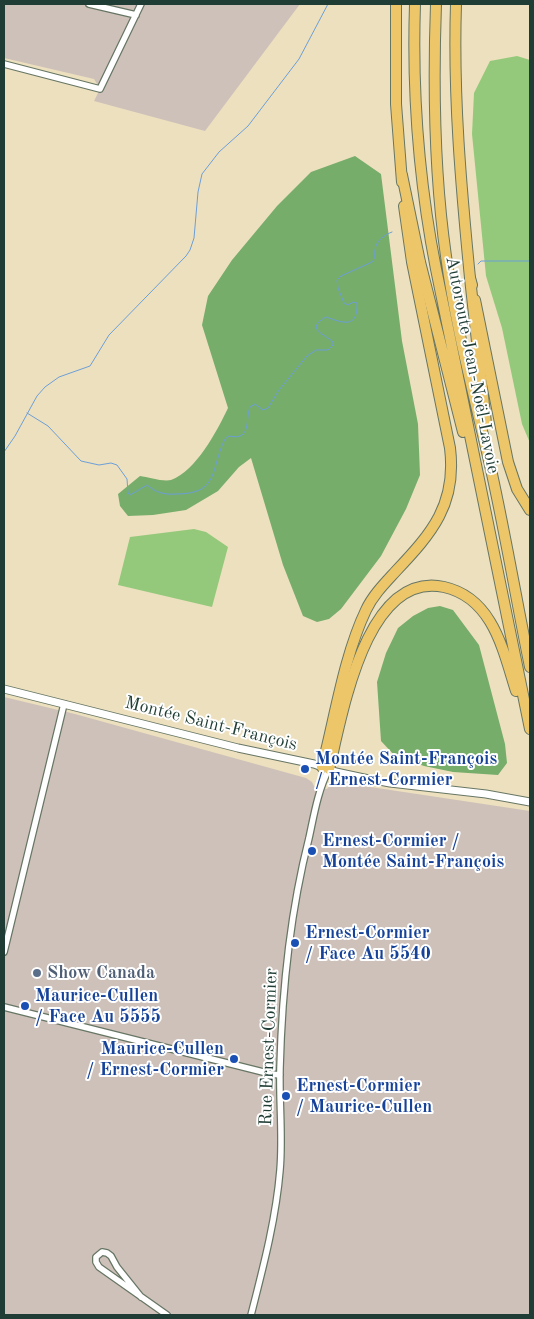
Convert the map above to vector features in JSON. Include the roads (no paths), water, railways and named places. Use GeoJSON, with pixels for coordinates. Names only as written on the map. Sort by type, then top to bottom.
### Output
{"type":"FeatureCollection","features":[{"type":"Feature","properties":{"kind":"highway","name":"Autoroute Jean-Noël-Lavoie"},"geometry":{"type":"LineString","coordinates":[[415,4],[416,116],[425,209],[530,729]]}},
{"type":"Feature","properties":{"kind":"highway","name":"Autoroute Jean-Noël-Lavoie"},"geometry":{"type":"LineString","coordinates":[[436,4],[437,144],[443,229],[450,281],[459,330],[492,476],[530,667]]}},
{"type":"Feature","properties":{"kind":"highway"},"geometry":{"type":"LineString","coordinates":[[456,4],[456,104],[475,334],[492,476]]}},
{"type":"Feature","properties":{"kind":"highway"},"geometry":{"type":"LineString","coordinates":[[326,768],[349,661],[365,612],[379,590],[431,532],[444,507],[450,487],[452,468],[450,448],[412,262],[402,175],[396,97],[396,6]]}},
{"type":"Feature","properties":{"kind":"highway"},"geometry":{"type":"LineString","coordinates":[[402,175],[422,270],[492,547]]}},
{"type":"Feature","properties":{"kind":"highway"},"geometry":{"type":"LineString","coordinates":[[470,278],[480,315],[508,462],[517,488],[530,510]]}},
{"type":"Feature","properties":{"kind":"highway"},"geometry":{"type":"LineString","coordinates":[[326,768],[351,682],[366,644],[380,619],[392,604],[408,592],[422,586],[439,586],[459,592],[472,600],[486,615],[500,643],[530,735]]}},
{"type":"Feature","properties":{"kind":"street"},"geometry":{"type":"LineString","coordinates":[[89,4],[136,15]]}},
{"type":"Feature","properties":{"kind":"street"},"geometry":{"type":"LineString","coordinates":[[4,64],[100,89],[141,4]]}},
{"type":"Feature","properties":{"kind":"street","name":"Montée Saint-François"},"geometry":{"type":"LineString","coordinates":[[4,689],[384,782],[471,792],[530,802]]}},
{"type":"Feature","properties":{"kind":"street"},"geometry":{"type":"LineString","coordinates":[[4,952],[64,704]]}},
{"type":"Feature","properties":{"kind":"street","name":"Rue Ernest-Cormier"},"geometry":{"type":"LineString","coordinates":[[251,1315],[277,1198],[281,1139],[280,1075],[284,990],[294,911],[306,849],[326,768]]}},
{"type":"Feature","properties":{"kind":"street"},"geometry":{"type":"LineString","coordinates":[[4,1007],[280,1075]]}},
{"type":"Feature","properties":{"kind":"street"},"geometry":{"type":"LineString","coordinates":[[141,1297],[117,1267],[111,1256],[102,1252],[96,1257],[98,1267],[166,1315]]}},
{"type":"Feature","properties":{"kind":"waterway"},"geometry":{"type":"LineString","coordinates":[[4,452],[37,396],[45,387],[59,377],[90,366],[109,335],[186,256],[194,238],[198,192],[202,174],[219,152],[248,126],[299,59],[328,4]]}},
{"type":"Feature","properties":{"kind":"waterway"},"geometry":{"type":"LineString","coordinates":[[27,413],[48,426],[81,461],[99,465],[111,463],[117,465],[127,479],[128,493],[130,495],[147,485],[153,490],[168,494],[190,493],[200,490],[207,485],[215,470],[225,439],[229,436],[236,437],[244,432],[250,407],[255,404],[263,410],[268,408],[279,390],[307,356],[316,350],[328,350],[333,345],[333,342],[316,328],[320,321],[326,317],[348,322],[355,317],[357,303],[353,302],[348,305],[344,303],[337,280],[341,276],[372,262],[379,241],[392,232]]}},
{"type":"Feature","properties":{"kind":"waterway"},"geometry":{"type":"LineString","coordinates":[[478,264],[481,261],[530,261]]}},
{"type":"Feature","properties":{"kind":"place","name":"Montée Saint-François / Ernest-Cormier"},"geometry":{"type":"Point","coordinates":[305,769]}},
{"type":"Feature","properties":{"kind":"place","name":"Ernest-Cormier / Montée Saint-François"},"geometry":{"type":"Point","coordinates":[312,851]}},
{"type":"Feature","properties":{"kind":"place","name":"Ernest-Cormier / Face Au 5540"},"geometry":{"type":"Point","coordinates":[295,943]}},
{"type":"Feature","properties":{"kind":"place","name":"Show Canada"},"geometry":{"type":"Point","coordinates":[37,973]}},
{"type":"Feature","properties":{"kind":"place","name":"Maurice-Cullen / Face Au 5555"},"geometry":{"type":"Point","coordinates":[25,1006]}},
{"type":"Feature","properties":{"kind":"place","name":"Maurice-Cullen / Ernest-Cormier"},"geometry":{"type":"Point","coordinates":[234,1059]}},
{"type":"Feature","properties":{"kind":"place","name":"Ernest-Cormier / Maurice-Cullen"},"geometry":{"type":"Point","coordinates":[286,1096]}}]}
